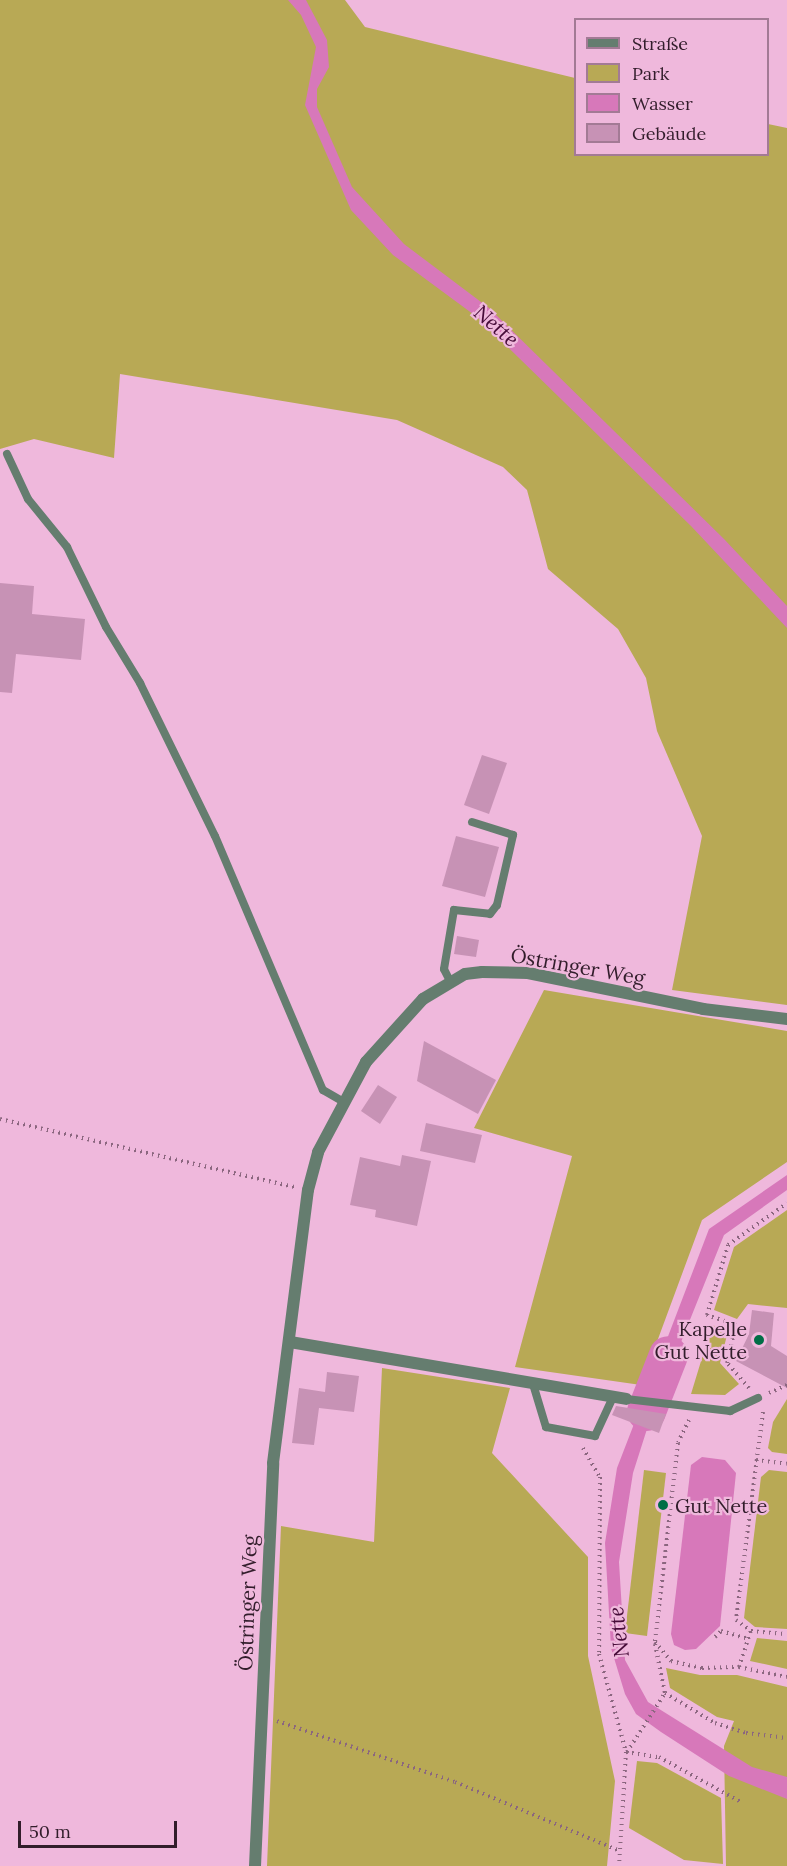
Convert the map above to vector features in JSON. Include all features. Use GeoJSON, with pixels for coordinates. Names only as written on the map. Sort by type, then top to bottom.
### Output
{"type":"FeatureCollection","features":[{"type":"Feature","properties":{"kind":"street","name":"Östringer Weg"},"geometry":{"type":"LineString","coordinates":[[255,1866],[272,1473],[308,1190],[318,1152],[342,1101],[400,1021],[450,981],[482,972],[528,973],[703,1009],[787,1019]]}},
{"type":"Feature","properties":{"kind":"street"},"geometry":{"type":"LineString","coordinates":[[290,1342],[626,1399]]}},
{"type":"Feature","properties":{"kind":"lane"},"geometry":{"type":"LineString","coordinates":[[7,454],[28,499],[68,547],[106,627],[140,683],[215,836],[323,1090],[342,1101]]}},
{"type":"Feature","properties":{"kind":"lane"},"geometry":{"type":"LineString","coordinates":[[450,981],[444,969],[454,910],[490,914],[497,905],[513,835],[472,822]]}},
{"type":"Feature","properties":{"kind":"lane"},"geometry":{"type":"LineString","coordinates":[[533,1384],[546,1427],[595,1436],[613,1397]]}},
{"type":"Feature","properties":{"kind":"lane"},"geometry":{"type":"LineString","coordinates":[[626,1399],[667,1406],[730,1412],[758,1398]]}},
{"type":"Feature","properties":{"kind":"path"},"geometry":{"type":"LineString","coordinates":[[0,1119],[308,1190]]}},
{"type":"Feature","properties":{"kind":"path"},"geometry":{"type":"LineString","coordinates":[[787,1203],[728,1245],[707,1315],[735,1325],[727,1363],[758,1398],[765,1416],[756,1460],[736,1620],[751,1631],[787,1634]]}},
{"type":"Feature","properties":{"kind":"path"},"geometry":{"type":"LineString","coordinates":[[626,1752],[665,1693],[655,1641],[678,1443],[694,1409]]}},
{"type":"Feature","properties":{"kind":"path"},"geometry":{"type":"LineString","coordinates":[[573,1432],[600,1478],[599,1654],[626,1752],[619,1866]]}},
{"type":"Feature","properties":{"kind":"path"},"geometry":{"type":"LineString","coordinates":[[756,1460],[787,1464]]}},
{"type":"Feature","properties":{"kind":"path"},"geometry":{"type":"LineString","coordinates":[[715,1637],[721,1631],[749,1640]]}},
{"type":"Feature","properties":{"kind":"path"},"geometry":{"type":"LineString","coordinates":[[739,1667],[751,1631]]}},
{"type":"Feature","properties":{"kind":"path"},"geometry":{"type":"LineString","coordinates":[[655,1641],[671,1661],[702,1668],[739,1667],[787,1677]]}},
{"type":"Feature","properties":{"kind":"path"},"geometry":{"type":"LineString","coordinates":[[665,1693],[715,1723],[746,1733],[787,1738]]}},
{"type":"Feature","properties":{"kind":"path"},"geometry":{"type":"LineString","coordinates":[[262,1716],[455,1782],[620,1851]]}},
{"type":"Feature","properties":{"kind":"path"},"geometry":{"type":"LineString","coordinates":[[626,1752],[659,1757],[741,1802]]}},
{"type":"Feature","properties":{"kind":"green space"},"geometry":{"type":"Polygon","coordinates":[[[0,0],[345,0],[365,27],[574,78],[574,156],[769,156],[769,124],[787,128],[787,1005],[672,990],[702,836],[657,731],[646,678],[618,629],[548,569],[527,490],[503,467],[397,420],[120,374],[114,458],[34,439],[0,449],[0,0]]]}},
{"type":"Feature","properties":{"kind":"green space"},"geometry":{"type":"Polygon","coordinates":[[[544,990],[787,1031],[787,1162],[702,1220],[641,1385],[515,1367],[572,1156],[474,1128],[544,990]]]}},
{"type":"Feature","properties":{"kind":"green space"},"geometry":{"type":"Polygon","coordinates":[[[787,1210],[787,1308],[748,1304],[737,1319],[714,1310],[734,1247],[787,1210]]]}},
{"type":"Feature","properties":{"kind":"green space"},"geometry":{"type":"Polygon","coordinates":[[[712,1325],[728,1331],[720,1363],[739,1384],[725,1395],[691,1394],[712,1325]]]}},
{"type":"Feature","properties":{"kind":"green space"},"geometry":{"type":"Polygon","coordinates":[[[382,1368],[510,1388],[492,1453],[588,1557],[588,1656],[615,1781],[607,1866],[267,1866],[281,1526],[374,1542],[382,1368]]]}},
{"type":"Feature","properties":{"kind":"green space"},"geometry":{"type":"Polygon","coordinates":[[[787,1399],[787,1454],[772,1452],[768,1448],[773,1422],[787,1399]]]}},
{"type":"Feature","properties":{"kind":"green space"},"geometry":{"type":"Polygon","coordinates":[[[644,1470],[666,1473],[647,1636],[625,1633],[644,1470]]]}},
{"type":"Feature","properties":{"kind":"green space"},"geometry":{"type":"Polygon","coordinates":[[[769,1470],[787,1472],[787,1629],[755,1627],[744,1618],[761,1477],[769,1470]]]}},
{"type":"Feature","properties":{"kind":"green space"},"geometry":{"type":"Polygon","coordinates":[[[757,1638],[787,1641],[787,1669],[750,1661],[757,1638]]]}},
{"type":"Feature","properties":{"kind":"green space"},"geometry":{"type":"Polygon","coordinates":[[[666,1668],[700,1675],[737,1675],[787,1687],[787,1866],[726,1866],[724,1746],[734,1721],[717,1717],[670,1688],[666,1668]]]}},
{"type":"Feature","properties":{"kind":"green space"},"geometry":{"type":"Polygon","coordinates":[[[637,1761],[657,1763],[721,1798],[723,1864],[684,1860],[629,1828],[637,1761]]]}},
{"type":"Feature","properties":{"kind":"water"},"geometry":{"type":"Polygon","coordinates":[[[288,0],[306,0],[327,40],[329,67],[317,89],[317,107],[352,187],[404,244],[489,308],[724,539],[787,606],[787,628],[691,526],[477,317],[393,255],[351,210],[305,105],[316,47],[301,15],[288,0]]]}},
{"type":"Feature","properties":{"kind":"water"},"geometry":{"type":"Polygon","coordinates":[[[787,1175],[787,1190],[724,1235],[659,1397],[646,1394],[709,1229],[787,1175]]]}},
{"type":"Feature","properties":{"kind":"water"},"geometry":{"type":"Polygon","coordinates":[[[634,1424],[647,1429],[633,1473],[619,1562],[625,1660],[648,1702],[752,1767],[787,1777],[787,1799],[729,1776],[661,1732],[636,1714],[625,1694],[611,1648],[605,1543],[617,1468],[634,1424]]]}},
{"type":"Feature","properties":{"kind":"water"},"geometry":{"type":"Polygon","coordinates":[[[702,1457],[725,1460],[736,1473],[720,1626],[696,1649],[685,1650],[674,1645],[671,1634],[691,1465],[702,1457]]]}},
{"type":"Feature","properties":{"kind":"building"},"geometry":{"type":"Polygon","coordinates":[[[0,583],[34,586],[32,614],[85,619],[81,660],[16,654],[12,693],[0,692],[0,583]]]}},
{"type":"Feature","properties":{"kind":"building"},"geometry":{"type":"Polygon","coordinates":[[[482,755],[507,763],[489,814],[464,805],[482,755]]]}},
{"type":"Feature","properties":{"kind":"building"},"geometry":{"type":"Polygon","coordinates":[[[456,836],[499,847],[485,897],[442,886],[456,836]]]}},
{"type":"Feature","properties":{"kind":"building"},"geometry":{"type":"Polygon","coordinates":[[[457,936],[479,940],[476,957],[454,954],[457,936]]]}},
{"type":"Feature","properties":{"kind":"building"},"geometry":{"type":"Polygon","coordinates":[[[424,1041],[496,1080],[478,1114],[417,1081],[424,1041]]]}},
{"type":"Feature","properties":{"kind":"building"},"geometry":{"type":"Polygon","coordinates":[[[378,1085],[397,1097],[380,1124],[361,1111],[378,1085]]]}},
{"type":"Feature","properties":{"kind":"building"},"geometry":{"type":"Polygon","coordinates":[[[426,1123],[482,1135],[475,1163],[420,1151],[426,1123]]]}},
{"type":"Feature","properties":{"kind":"building"},"geometry":{"type":"Polygon","coordinates":[[[402,1155],[431,1161],[417,1226],[375,1217],[376,1210],[350,1205],[360,1157],[400,1166],[402,1155]]]}},
{"type":"Feature","properties":{"kind":"building","name":"Kapelle Gut Nette"},"geometry":{"type":"Polygon","coordinates":[[[752,1310],[774,1313],[771,1346],[787,1356],[787,1388],[736,1361],[749,1334],[752,1310]]]}},
{"type":"Feature","properties":{"kind":"building"},"geometry":{"type":"Polygon","coordinates":[[[327,1372],[359,1376],[354,1412],[319,1408],[314,1445],[292,1443],[299,1388],[325,1392],[327,1372]]]}},
{"type":"Feature","properties":{"kind":"building"},"geometry":{"type":"Polygon","coordinates":[[[616,1406],[666,1414],[659,1433],[612,1415],[616,1406]]]}},
{"type":"Feature","properties":{"kind":"waterway","name":"Nette"},"geometry":{"type":"LineString","coordinates":[[646,1411],[668,1355]]}},
{"type":"Feature","properties":{"kind":"place","name":"Kapelle Gut Nette"},"geometry":{"type":"Point","coordinates":[759,1340]}},
{"type":"Feature","properties":{"kind":"place","name":"Gut Nette"},"geometry":{"type":"Point","coordinates":[663,1505]}}]}
